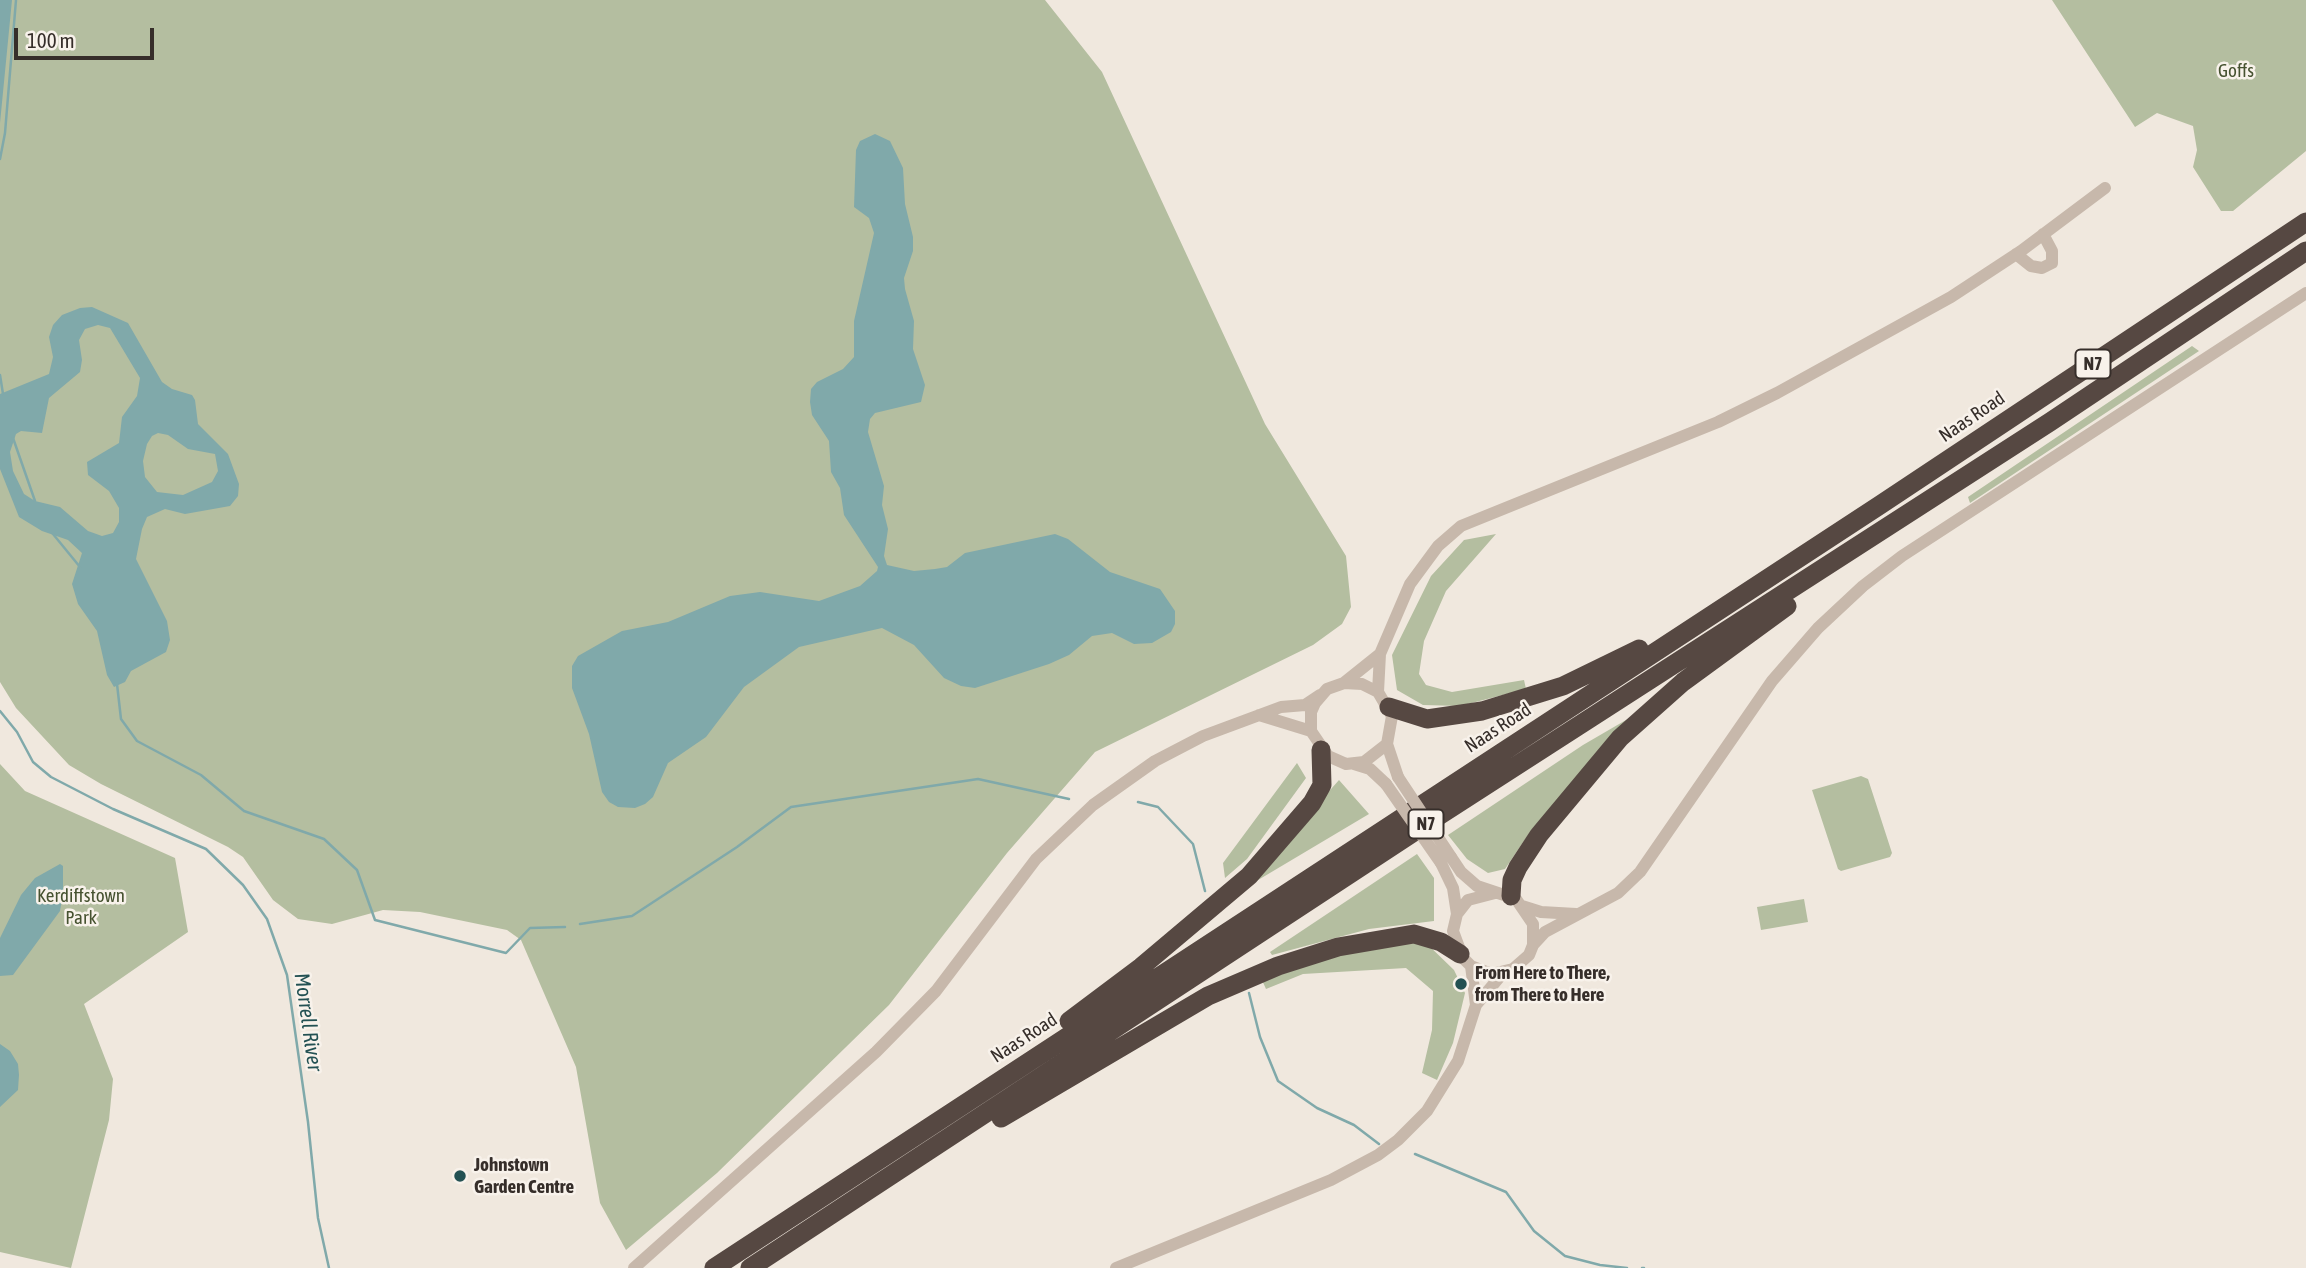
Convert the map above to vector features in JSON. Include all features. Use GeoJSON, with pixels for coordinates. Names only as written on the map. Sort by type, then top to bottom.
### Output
{"type":"FeatureCollection","features":[{"type":"Feature","properties":{"kind":"highway","name":"Naas Road"},"geometry":{"type":"LineString","coordinates":[[750,1268],[801,1223],[2306,222]]}},
{"type":"Feature","properties":{"kind":"highway","name":"Naas Road"},"geometry":{"type":"LineString","coordinates":[[714,1268],[801,1223],[2050,422],[2306,251]]}},
{"type":"Feature","properties":{"kind":"highway","name":"N7"},"geometry":{"type":"LineString","coordinates":[[1510,898],[1512,880],[1539,835],[1593,768],[1644,715],[1683,682],[1836,569],[2050,422]]}},
{"type":"Feature","properties":{"kind":"highway","name":"N7"},"geometry":{"type":"LineString","coordinates":[[1384,699],[1427,719],[1447,719],[1514,703],[1563,686],[1617,662],[1681,625],[1745,583],[1880,505]]}},
{"type":"Feature","properties":{"kind":"highway","name":"N7"},"geometry":{"type":"LineString","coordinates":[[801,1223],[1032,1050],[1209,912],[1249,876],[1312,803],[1322,785],[1321,750]]}},
{"type":"Feature","properties":{"kind":"highway","name":"N7"},"geometry":{"type":"LineString","coordinates":[[801,1223],[871,1197],[1178,1013],[1245,979],[1338,947],[1394,936],[1428,937],[1466,960]]}},
{"type":"Feature","properties":{"kind":"street"},"geometry":{"type":"LineString","coordinates":[[634,1268],[876,1052],[936,991],[1036,859],[1093,805],[1155,761],[1230,724],[1281,707],[1305,705],[1344,683],[1380,654],[1410,584],[1424,562],[1461,526],[1718,422],[1850,355],[1951,297],[2016,254],[2105,188]]}},
{"type":"Feature","properties":{"kind":"street"},"geometry":{"type":"LineString","coordinates":[[2016,254],[2031,266],[2042,268],[2052,263],[2052,251],[2043,234]]}},
{"type":"Feature","properties":{"kind":"street"},"geometry":{"type":"LineString","coordinates":[[1116,1268],[1331,1180],[1378,1155],[1398,1140],[1427,1111],[1451,1076],[1466,1042],[1476,1005],[1503,973],[1522,963],[1545,932],[1618,892],[1640,872],[1772,681],[1818,628],[1863,586],[1902,556],[2306,293]]}},
{"type":"Feature","properties":{"kind":"street"},"geometry":{"type":"LineString","coordinates":[[1354,764],[1373,758],[1387,744],[1393,726],[1384,699],[1380,654]]}},
{"type":"Feature","properties":{"kind":"street"},"geometry":{"type":"LineString","coordinates":[[1344,683],[1362,684],[1384,699]]}},
{"type":"Feature","properties":{"kind":"street"},"geometry":{"type":"LineString","coordinates":[[1320,695],[1311,712],[1311,731],[1321,750],[1337,761],[1370,769],[1386,784],[1446,860],[1477,886],[1544,912],[1580,914]]}},
{"type":"Feature","properties":{"kind":"street"},"geometry":{"type":"LineString","coordinates":[[1259,714],[1311,731]]}},
{"type":"Feature","properties":{"kind":"street"},"geometry":{"type":"LineString","coordinates":[[1387,744],[1398,777],[1446,860],[1457,914],[1453,931],[1466,960],[1476,1005]]}},
{"type":"Feature","properties":{"kind":"street"},"geometry":{"type":"LineString","coordinates":[[1457,914],[1476,896],[1510,898],[1533,924],[1533,945]]}},
{"type":"Feature","properties":{"kind":"street"},"geometry":{"type":"LineString","coordinates":[[1466,960],[1492,974],[1503,973]]}},
{"type":"Feature","properties":{"kind":"green space"},"geometry":{"type":"Polygon","coordinates":[[[0,0],[1045,0],[1102,72],[1265,424],[1346,556],[1351,607],[1342,624],[1313,645],[1095,752],[1007,853],[889,1005],[717,1173],[626,1250],[600,1203],[576,1067],[521,940],[507,930],[420,912],[383,910],[332,924],[298,919],[273,900],[243,857],[69,765],[16,708],[0,682],[0,0]]]}},
{"type":"Feature","properties":{"kind":"green space","name":"Goffs"},"geometry":{"type":"Polygon","coordinates":[[[2052,0],[2306,0],[2306,151],[2233,211],[2221,211],[2193,167],[2197,150],[2193,126],[2157,113],[2135,127],[2052,0]]]}},
{"type":"Feature","properties":{"kind":"green space"},"geometry":{"type":"Polygon","coordinates":[[[2192,346],[2199,351],[1970,503],[1968,497],[2192,346]]]}},
{"type":"Feature","properties":{"kind":"green space"},"geometry":{"type":"Polygon","coordinates":[[[1496,534],[1446,591],[1424,641],[1419,674],[1426,685],[1452,692],[1524,680],[1526,689],[1460,706],[1423,705],[1397,690],[1392,655],[1431,576],[1464,540],[1496,534]]]}},
{"type":"Feature","properties":{"kind":"green space"},"geometry":{"type":"Polygon","coordinates":[[[1638,713],[1532,829],[1505,869],[1488,873],[1467,859],[1448,835],[1583,745],[1638,713]]]}},
{"type":"Feature","properties":{"kind":"green space"},"geometry":{"type":"Polygon","coordinates":[[[1297,763],[1306,778],[1247,859],[1225,878],[1223,863],[1297,763]]]}},
{"type":"Feature","properties":{"kind":"green space","name":"Kerdiffstown Park"},"geometry":{"type":"Polygon","coordinates":[[[0,764],[25,791],[175,858],[188,932],[84,1004],[113,1079],[109,1120],[71,1268],[0,1252],[0,764]]]}},
{"type":"Feature","properties":{"kind":"green space"},"geometry":{"type":"Polygon","coordinates":[[[1861,776],[1868,779],[1892,853],[1890,857],[1841,871],[1838,869],[1812,790],[1861,776]]]}},
{"type":"Feature","properties":{"kind":"green space"},"geometry":{"type":"Polygon","coordinates":[[[1339,780],[1369,814],[1243,889],[1339,780]]]}},
{"type":"Feature","properties":{"kind":"green space"},"geometry":{"type":"Polygon","coordinates":[[[1417,854],[1434,878],[1434,921],[1369,929],[1272,955],[1270,952],[1417,854]]]}},
{"type":"Feature","properties":{"kind":"green space"},"geometry":{"type":"Polygon","coordinates":[[[1804,899],[1808,922],[1761,930],[1757,907],[1804,899]]]}},
{"type":"Feature","properties":{"kind":"green space"},"geometry":{"type":"Polygon","coordinates":[[[1422,939],[1454,970],[1465,993],[1453,1043],[1437,1080],[1422,1073],[1432,1030],[1433,991],[1406,968],[1303,974],[1266,989],[1261,978],[1354,949],[1422,939]]]}},
{"type":"Feature","properties":{"kind":"water"},"geometry":{"type":"Polygon","coordinates":[[[0,0],[12,0],[0,123],[0,0]]]}},
{"type":"Feature","properties":{"kind":"water"},"geometry":{"type":"Polygon","coordinates":[[[875,134],[890,141],[903,168],[905,204],[913,237],[913,251],[904,278],[905,289],[914,321],[913,349],[925,385],[921,402],[875,413],[870,419],[868,432],[884,486],[882,505],[888,529],[884,556],[887,565],[914,571],[947,567],[965,553],[1055,534],[1068,539],[1110,572],[1160,589],[1175,611],[1175,624],[1171,632],[1152,643],[1134,644],[1112,633],[1092,636],[1069,655],[1049,664],[975,688],[961,686],[944,678],[914,645],[882,628],[799,647],[744,687],[706,737],[668,763],[653,797],[635,808],[618,807],[609,802],[602,792],[589,734],[572,688],[572,666],[578,656],[622,631],[668,622],[730,596],[760,592],[819,601],[860,586],[877,571],[878,567],[844,515],[840,488],[831,472],[829,441],[812,415],[810,402],[811,389],[817,382],[843,369],[854,357],[854,321],[874,233],[869,218],[854,207],[856,150],[860,141],[875,134]]]}},
{"type":"Feature","properties":{"kind":"water"},"geometry":{"type":"Polygon","coordinates":[[[92,307],[128,323],[162,382],[172,389],[192,395],[198,424],[228,454],[239,484],[238,496],[230,506],[185,514],[165,509],[147,517],[136,559],[167,621],[170,640],[166,652],[131,671],[125,682],[114,687],[107,675],[97,631],[78,604],[72,584],[82,553],[68,540],[42,531],[19,517],[0,469],[0,394],[49,374],[53,357],[49,337],[53,325],[62,315],[80,308],[92,307]],[[98,325],[85,329],[79,340],[82,360],[80,372],[49,398],[42,433],[21,431],[16,434],[10,452],[13,471],[24,494],[35,501],[60,507],[88,531],[102,536],[113,533],[119,522],[119,508],[109,491],[88,475],[87,462],[119,443],[122,417],[137,396],[140,378],[110,328],[98,325]],[[158,433],[152,436],[147,444],[143,461],[145,477],[157,492],[183,495],[212,482],[218,471],[215,454],[188,449],[168,435],[158,433]]]}},
{"type":"Feature","properties":{"kind":"water"},"geometry":{"type":"Polygon","coordinates":[[[60,864],[63,866],[63,894],[60,911],[13,975],[0,976],[0,938],[21,895],[35,878],[60,864]]]}},
{"type":"Feature","properties":{"kind":"water"},"geometry":{"type":"Polygon","coordinates":[[[0,1044],[10,1051],[18,1064],[19,1075],[18,1090],[0,1107],[0,1044]]]}},
{"type":"Feature","properties":{"kind":"waterway"},"geometry":{"type":"LineString","coordinates":[[0,159],[5,133],[16,0]]}},
{"type":"Feature","properties":{"kind":"waterway"},"geometry":{"type":"LineString","coordinates":[[0,375],[3,394]]}},
{"type":"Feature","properties":{"kind":"waterway"},"geometry":{"type":"LineString","coordinates":[[13,438],[35,501]]}},
{"type":"Feature","properties":{"kind":"waterway"},"geometry":{"type":"LineString","coordinates":[[53,534],[80,567]]}},
{"type":"Feature","properties":{"kind":"waterway"},"geometry":{"type":"LineString","coordinates":[[117,684],[121,719],[137,741],[201,775],[244,811],[324,839],[357,870],[375,920],[506,953],[530,928],[565,927]]}},
{"type":"Feature","properties":{"kind":"waterway","name":"Morrell River"},"geometry":{"type":"LineString","coordinates":[[0,711],[17,732],[33,762],[51,777],[113,809],[206,849],[243,885],[267,919],[287,975],[308,1122],[318,1218],[329,1268]]}},
{"type":"Feature","properties":{"kind":"waterway"},"geometry":{"type":"LineString","coordinates":[[580,924],[632,916],[737,847],[791,807],[978,779],[1069,799]]}},
{"type":"Feature","properties":{"kind":"waterway","name":"Morrell River"},"geometry":{"type":"LineString","coordinates":[[1138,802],[1158,807],[1193,844],[1205,891]]}},
{"type":"Feature","properties":{"kind":"waterway"},"geometry":{"type":"LineString","coordinates":[[1249,993],[1260,1037],[1278,1081],[1317,1108],[1354,1125],[1379,1144]]}},
{"type":"Feature","properties":{"kind":"waterway"},"geometry":{"type":"LineString","coordinates":[[1415,1154],[1506,1192],[1534,1231],[1565,1256],[1600,1265],[1627,1268]]}},
{"type":"Feature","properties":{"kind":"place","name":"From Here to There, from There to Here"},"geometry":{"type":"Point","coordinates":[1461,984]}},
{"type":"Feature","properties":{"kind":"place","name":"Johnstown Garden Centre"},"geometry":{"type":"Point","coordinates":[460,1176]}}]}
